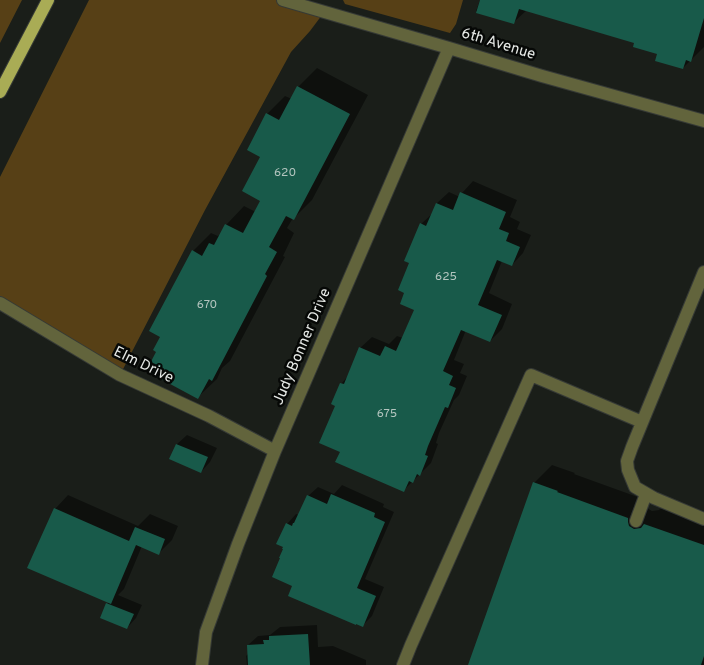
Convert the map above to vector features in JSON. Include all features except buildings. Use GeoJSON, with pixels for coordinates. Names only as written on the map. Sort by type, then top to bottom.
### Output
{"type":"FeatureCollection","features":[{"type":"Feature","properties":{"kind":"main road"},"geometry":{"type":"LineString","coordinates":[[0,92],[48,0]]}},
{"type":"Feature","properties":{"kind":"street","name":"6th Avenue"},"geometry":{"type":"LineString","coordinates":[[283,0],[326,6],[449,48],[704,121]]}},
{"type":"Feature","properties":{"kind":"street","name":"Judy Bonner Drive"},"geometry":{"type":"LineString","coordinates":[[202,665],[206,632],[275,451],[449,48]]}},
{"type":"Feature","properties":{"kind":"street"},"geometry":{"type":"LineString","coordinates":[[704,272],[627,461],[628,470],[635,486],[646,494],[704,518]]}},
{"type":"Feature","properties":{"kind":"street","name":"Elm Drive"},"geometry":{"type":"LineString","coordinates":[[0,304],[120,375],[209,416],[275,451]]}},
{"type":"Feature","properties":{"kind":"street"},"geometry":{"type":"LineString","coordinates":[[403,665],[410,645],[531,375],[642,422]]}},
{"type":"Feature","properties":{"kind":"street"},"geometry":{"type":"LineString","coordinates":[[636,521],[646,494]]}},
{"type":"Feature","properties":{"kind":"shaded area"},"geometry":{"type":"Polygon","coordinates":[[[0,0],[22,0],[0,43],[0,0]]]}},
{"type":"Feature","properties":{"kind":"shaded area"},"geometry":{"type":"Polygon","coordinates":[[[89,0],[283,0],[325,11],[291,52],[205,210],[120,375],[0,303],[0,177],[89,0]]]}},
{"type":"Feature","properties":{"kind":"shaded area"},"geometry":{"type":"Polygon","coordinates":[[[343,0],[463,0],[456,24],[450,33],[345,4],[343,0]]]}}]}
